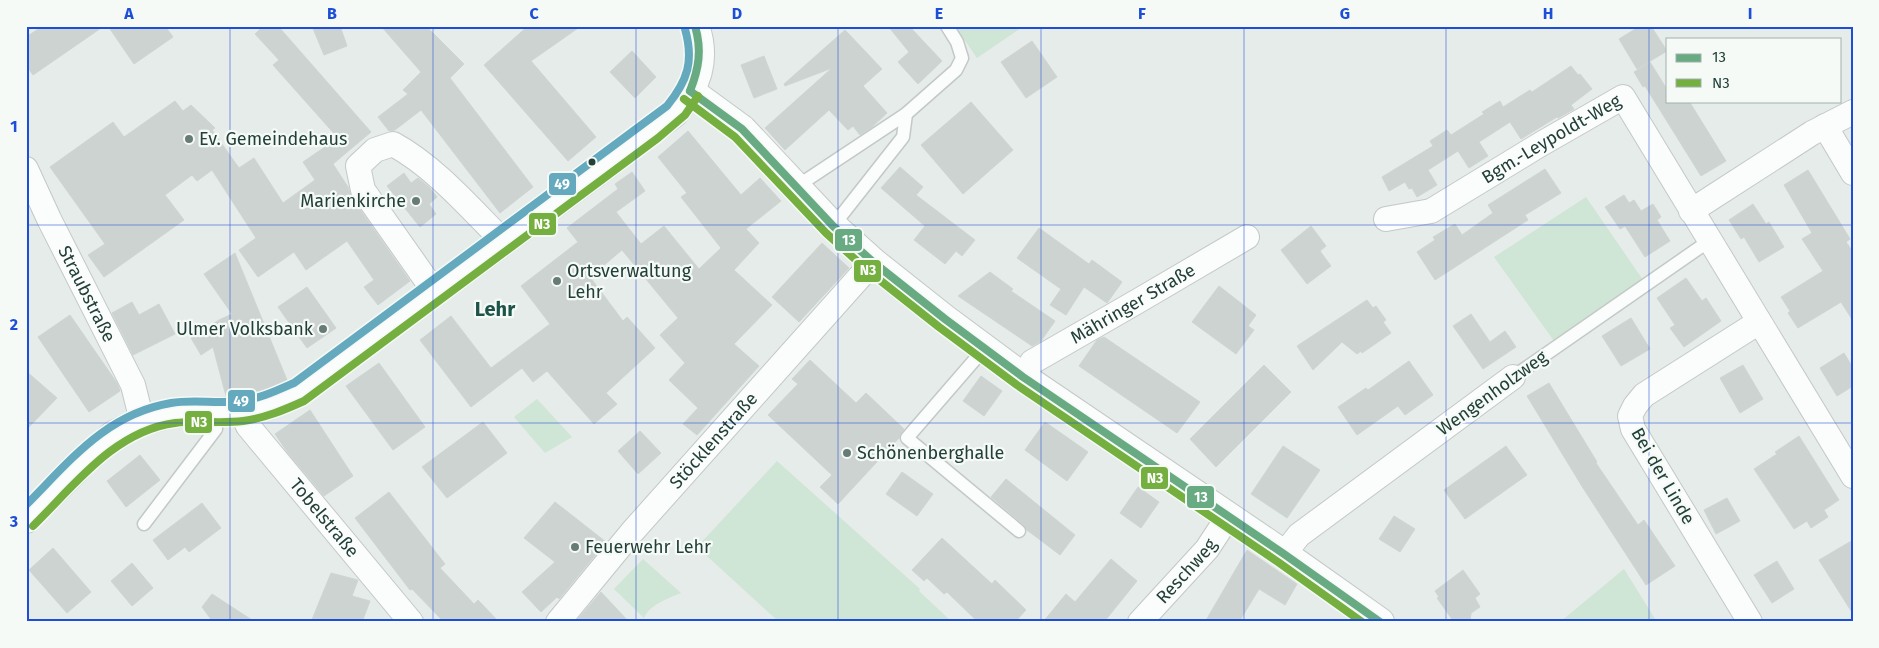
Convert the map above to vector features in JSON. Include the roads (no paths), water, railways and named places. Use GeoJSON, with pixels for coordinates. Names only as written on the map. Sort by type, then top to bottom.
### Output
{"type":"FeatureCollection","features":[{"type":"Feature","properties":{"kind":"street"},"geometry":{"type":"LineString","coordinates":[[26,519],[87,458],[114,435],[142,421],[173,413],[228,412],[269,405],[299,392],[659,124],[683,102],[690,91],[701,58],[700,42],[695,26]]}},
{"type":"Feature","properties":{"kind":"street"},"geometry":{"type":"LineString","coordinates":[[690,91],[742,129],[796,189],[873,262],[984,349],[1380,622]]}},
{"type":"Feature","properties":{"kind":"street","name":"Bgm.-Leypoldt-Weg"},"geometry":{"type":"LineString","coordinates":[[1386,219],[1431,211],[1540,144],[1622,97],[1853,476]]}},
{"type":"Feature","properties":{"kind":"street"},"geometry":{"type":"LineString","coordinates":[[1691,211],[1825,126],[1853,112]]}},
{"type":"Feature","properties":{"kind":"street"},"geometry":{"type":"LineString","coordinates":[[1825,126],[1853,173]]}},
{"type":"Feature","properties":{"kind":"street"},"geometry":{"type":"LineString","coordinates":[[434,291],[363,190],[358,166],[376,150],[393,144],[410,154],[436,176],[503,241]]}},
{"type":"Feature","properties":{"kind":"street","name":"Straubstraße"},"geometry":{"type":"LineString","coordinates":[[28,176],[133,385],[142,421]]}},
{"type":"Feature","properties":{"kind":"street","name":"Mähringer Straße"},"geometry":{"type":"LineString","coordinates":[[1023,377],[1032,362],[1138,302],[1247,236]]}},
{"type":"Feature","properties":{"kind":"street","name":"Stöcklenstraße"},"geometry":{"type":"LineString","coordinates":[[558,622],[632,532],[873,262]]}},
{"type":"Feature","properties":{"kind":"street","name":"Bei der Linde"},"geometry":{"type":"LineString","coordinates":[[1750,622],[1634,428],[1630,416],[1644,395],[1759,322]]}},
{"type":"Feature","properties":{"kind":"street","name":"Wengenholzweg"},"geometry":{"type":"LineString","coordinates":[[1284,554],[1299,535],[1513,377]]}},
{"type":"Feature","properties":{"kind":"street","name":"Tobelstraße"},"geometry":{"type":"LineString","coordinates":[[228,412],[248,426],[411,622]]}},
{"type":"Feature","properties":{"kind":"street","name":"Reschweg"},"geometry":{"type":"LineString","coordinates":[[1140,622],[1207,549],[1228,517]]}},
{"type":"Feature","properties":{"kind":"lane"},"geometry":{"type":"LineString","coordinates":[[796,189],[805,181],[906,114],[956,70],[962,58],[957,42],[947,26]]}},
{"type":"Feature","properties":{"kind":"lane"},"geometry":{"type":"LineString","coordinates":[[833,226],[903,137],[906,114]]}},
{"type":"Feature","properties":{"kind":"lane","name":"Wengenholzweg"},"geometry":{"type":"LineString","coordinates":[[1513,377],[1709,241]]}},
{"type":"Feature","properties":{"kind":"lane"},"geometry":{"type":"LineString","coordinates":[[984,349],[907,438],[1019,531]]}},
{"type":"Feature","properties":{"kind":"lane"},"geometry":{"type":"LineString","coordinates":[[144,524],[228,412]]}},
{"type":"Feature","properties":{"kind":"place","name":"Ev. Gemeindehaus"},"geometry":{"type":"Point","coordinates":[189,139]}},
{"type":"Feature","properties":{"kind":"place","name":"Marienkirche"},"geometry":{"type":"Point","coordinates":[416,201]}},
{"type":"Feature","properties":{"kind":"place","name":"Ortsverwaltung Lehr"},"geometry":{"type":"Point","coordinates":[557,281]}},
{"type":"Feature","properties":{"kind":"place","name":"Ulmer Volksbank"},"geometry":{"type":"Point","coordinates":[323,329]}},
{"type":"Feature","properties":{"kind":"place","name":"Schönenberghalle"},"geometry":{"type":"Point","coordinates":[847,453]}},
{"type":"Feature","properties":{"kind":"place","name":"Feuerwehr Lehr"},"geometry":{"type":"Point","coordinates":[575,547]}},
{"type":"Feature","properties":{"kind":"district","name":"Lehr"},"geometry":{"type":"Point","coordinates":[495,309]}}]}
